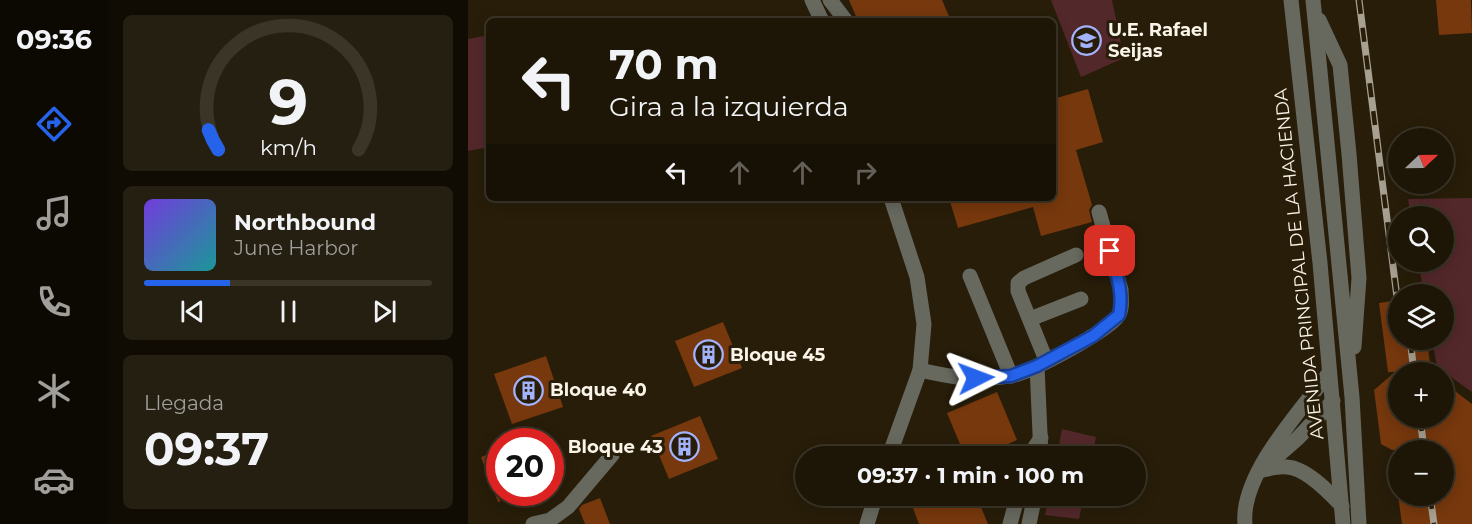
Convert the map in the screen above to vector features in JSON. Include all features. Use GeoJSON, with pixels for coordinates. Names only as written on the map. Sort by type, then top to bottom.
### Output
{"type":"FeatureCollection","features":[{"type":"Feature","properties":{"kind":"street"},"geometry":{"type":"LineString","coordinates":[[812,0],[821,18]]}},
{"type":"Feature","properties":{"kind":"street"},"geometry":{"type":"LineString","coordinates":[[830,0],[844,18]]}},
{"type":"Feature","properties":{"kind":"street","name":"AVENIDA PRINCIPAL DE LA HACIENDA"},"geometry":{"type":"LineString","coordinates":[[1291,0],[1316,222],[1329,373],[1334,401],[1343,524]]}},
{"type":"Feature","properties":{"kind":"street"},"geometry":{"type":"LineString","coordinates":[[1245,524],[1249,496],[1267,455],[1329,373],[1349,368],[1355,340],[1359,278],[1340,65],[1314,4]]}},
{"type":"Feature","properties":{"kind":"street","name":"AVENIDA PRINCIPAL DE LA HACIENDA"},"geometry":{"type":"LineString","coordinates":[[1314,4],[1324,128],[1352,397],[1359,524]]}},
{"type":"Feature","properties":{"kind":"street"},"geometry":{"type":"LineString","coordinates":[[892,201],[916,277],[924,324],[920,370],[893,446]]}},
{"type":"Feature","properties":{"kind":"street"},"geometry":{"type":"LineString","coordinates":[[920,370],[959,379],[1011,376],[1042,363],[1093,336],[1119,315],[1122,303],[1121,290],[1099,212]]}},
{"type":"Feature","properties":{"kind":"street"},"geometry":{"type":"LineString","coordinates":[[1041,446],[1042,363],[1030,319],[1018,291],[1018,283],[1024,278],[1076,255]]}},
{"type":"Feature","properties":{"kind":"street"},"geometry":{"type":"LineString","coordinates":[[970,276],[1011,376]]}},
{"type":"Feature","properties":{"kind":"street"},"geometry":{"type":"LineString","coordinates":[[1030,319],[1082,299]]}},
{"type":"Feature","properties":{"kind":"street"},"geometry":{"type":"LineString","coordinates":[[1260,470],[1278,456],[1334,401],[1352,397]]}},
{"type":"Feature","properties":{"kind":"street"},"geometry":{"type":"LineString","coordinates":[[1036,446],[1041,438]]}},
{"type":"Feature","properties":{"kind":"street"},"geometry":{"type":"LineString","coordinates":[[533,524],[550,520],[568,507],[612,455]]}},
{"type":"Feature","properties":{"kind":"street"},"geometry":{"type":"LineString","coordinates":[[1260,470],[1289,466],[1300,470],[1342,506]]}},
{"type":"Feature","properties":{"kind":"street"},"geometry":{"type":"LineString","coordinates":[[867,524],[873,506]]}},
{"type":"Feature","properties":{"kind":"street"},"geometry":{"type":"LineString","coordinates":[[1010,524],[1015,506]]}},
{"type":"Feature","properties":{"kind":"street"},"geometry":{"type":"LineString","coordinates":[[1029,524],[1033,506]]}},
{"type":"Feature","properties":{"kind":"shaded area"},"geometry":{"type":"Polygon","coordinates":[[[1051,0],[1112,0],[1124,58],[1081,77],[1051,0]]]}},
{"type":"Feature","properties":{"kind":"shaded area"},"geometry":{"type":"Polygon","coordinates":[[[486,36],[486,148],[468,151],[468,39],[486,36]]]}},
{"type":"Feature","properties":{"kind":"shaded area"},"geometry":{"type":"Polygon","coordinates":[[[1472,198],[1472,392],[1454,379],[1454,362],[1436,362],[1434,350],[1454,350],[1454,284],[1422,284],[1420,272],[1454,272],[1454,206],[1409,206],[1408,199],[1472,198]]]}},
{"type":"Feature","properties":{"kind":"shaded area"},"geometry":{"type":"Polygon","coordinates":[[[1062,429],[1096,437],[1094,446],[1059,446],[1062,429]]]}},
{"type":"Feature","properties":{"kind":"shaded area"},"geometry":{"type":"Polygon","coordinates":[[[1047,506],[1082,506],[1079,519],[1045,515],[1047,506]]]}},
{"type":"Feature","properties":{"kind":"building"},"geometry":{"type":"Polygon","coordinates":[[[849,0],[942,0],[950,18],[857,18],[849,0]]]}},
{"type":"Feature","properties":{"kind":"building"},"geometry":{"type":"Polygon","coordinates":[[[1436,0],[1471,0],[1472,33],[1439,35],[1436,0]]]}},
{"type":"Feature","properties":{"kind":"building"},"geometry":{"type":"Polygon","coordinates":[[[1088,89],[1103,142],[1076,150],[1092,205],[1089,210],[1092,222],[1041,236],[1033,207],[958,228],[950,201],[1056,201],[1056,98],[1088,89]]]}},
{"type":"Feature","properties":{"kind":"building"},"geometry":{"type":"Polygon","coordinates":[[[1388,302],[1388,350],[1428,350],[1430,362],[1388,362],[1388,372],[1379,303],[1388,302]]]}},
{"type":"Feature","properties":{"kind":"building","name":"Bloque 45"},"geometry":{"type":"Polygon","coordinates":[[[723,322],[742,368],[694,387],[675,341],[723,322]]]}},
{"type":"Feature","properties":{"kind":"building","name":"Bloque 40"},"geometry":{"type":"Polygon","coordinates":[[[546,356],[563,407],[512,424],[494,374],[546,356]]]}},
{"type":"Feature","properties":{"kind":"building"},"geometry":{"type":"Polygon","coordinates":[[[1388,378],[1388,428],[1454,428],[1454,390],[1472,404],[1472,524],[1402,524],[1400,506],[1454,506],[1454,440],[1388,440],[1388,448],[1381,444],[1374,390],[1388,378]]]}},
{"type":"Feature","properties":{"kind":"building"},"geometry":{"type":"Polygon","coordinates":[[[997,392],[1017,440],[1004,446],[961,446],[947,413],[997,392]]]}},
{"type":"Feature","properties":{"kind":"building","name":"Bloque 43"},"geometry":{"type":"Polygon","coordinates":[[[700,416],[718,459],[669,479],[651,436],[700,416]]]}},
{"type":"Feature","properties":{"kind":"building"},"geometry":{"type":"Polygon","coordinates":[[[486,455],[486,470],[481,457],[486,455]]]}},
{"type":"Feature","properties":{"kind":"building"},"geometry":{"type":"Polygon","coordinates":[[[600,498],[610,524],[585,524],[579,509],[582,505],[600,498]]]}},
{"type":"Feature","properties":{"kind":"building"},"geometry":{"type":"Polygon","coordinates":[[[912,506],[981,506],[988,524],[919,524],[912,506]]]}},
{"type":"Feature","properties":{"kind":"railway"},"geometry":{"type":"LineString","coordinates":[[1359,0],[1395,284]]}},
{"type":"Feature","properties":{"kind":"railway"},"geometry":{"type":"LineString","coordinates":[[1411,350],[1413,362]]}},
{"type":"Feature","properties":{"kind":"railway"},"geometry":{"type":"LineString","coordinates":[[1421,428],[1423,440]]}},
{"type":"Feature","properties":{"kind":"railway"},"geometry":{"type":"LineString","coordinates":[[1432,506],[1434,524]]}},
{"type":"Feature","properties":{"kind":"place","name":"U.E. Rafael Seijas"},"geometry":{"type":"Point","coordinates":[1087,40]}},
{"type":"Feature","properties":{"kind":"place","name":"Bloque 45"},"geometry":{"type":"Point","coordinates":[709,355]}},
{"type":"Feature","properties":{"kind":"place","name":"Bloque 40"},"geometry":{"type":"Point","coordinates":[529,390]}},
{"type":"Feature","properties":{"kind":"place","name":"Bloque 43"},"geometry":{"type":"Point","coordinates":[684,447]}},
{"type":"Feature","properties":{"kind":"route"},"geometry":{"type":"LineString","coordinates":[[976,378],[1011,376],[1037,366],[1108,326],[1119,315],[1122,303],[1121,290],[1110,251]]}}]}
